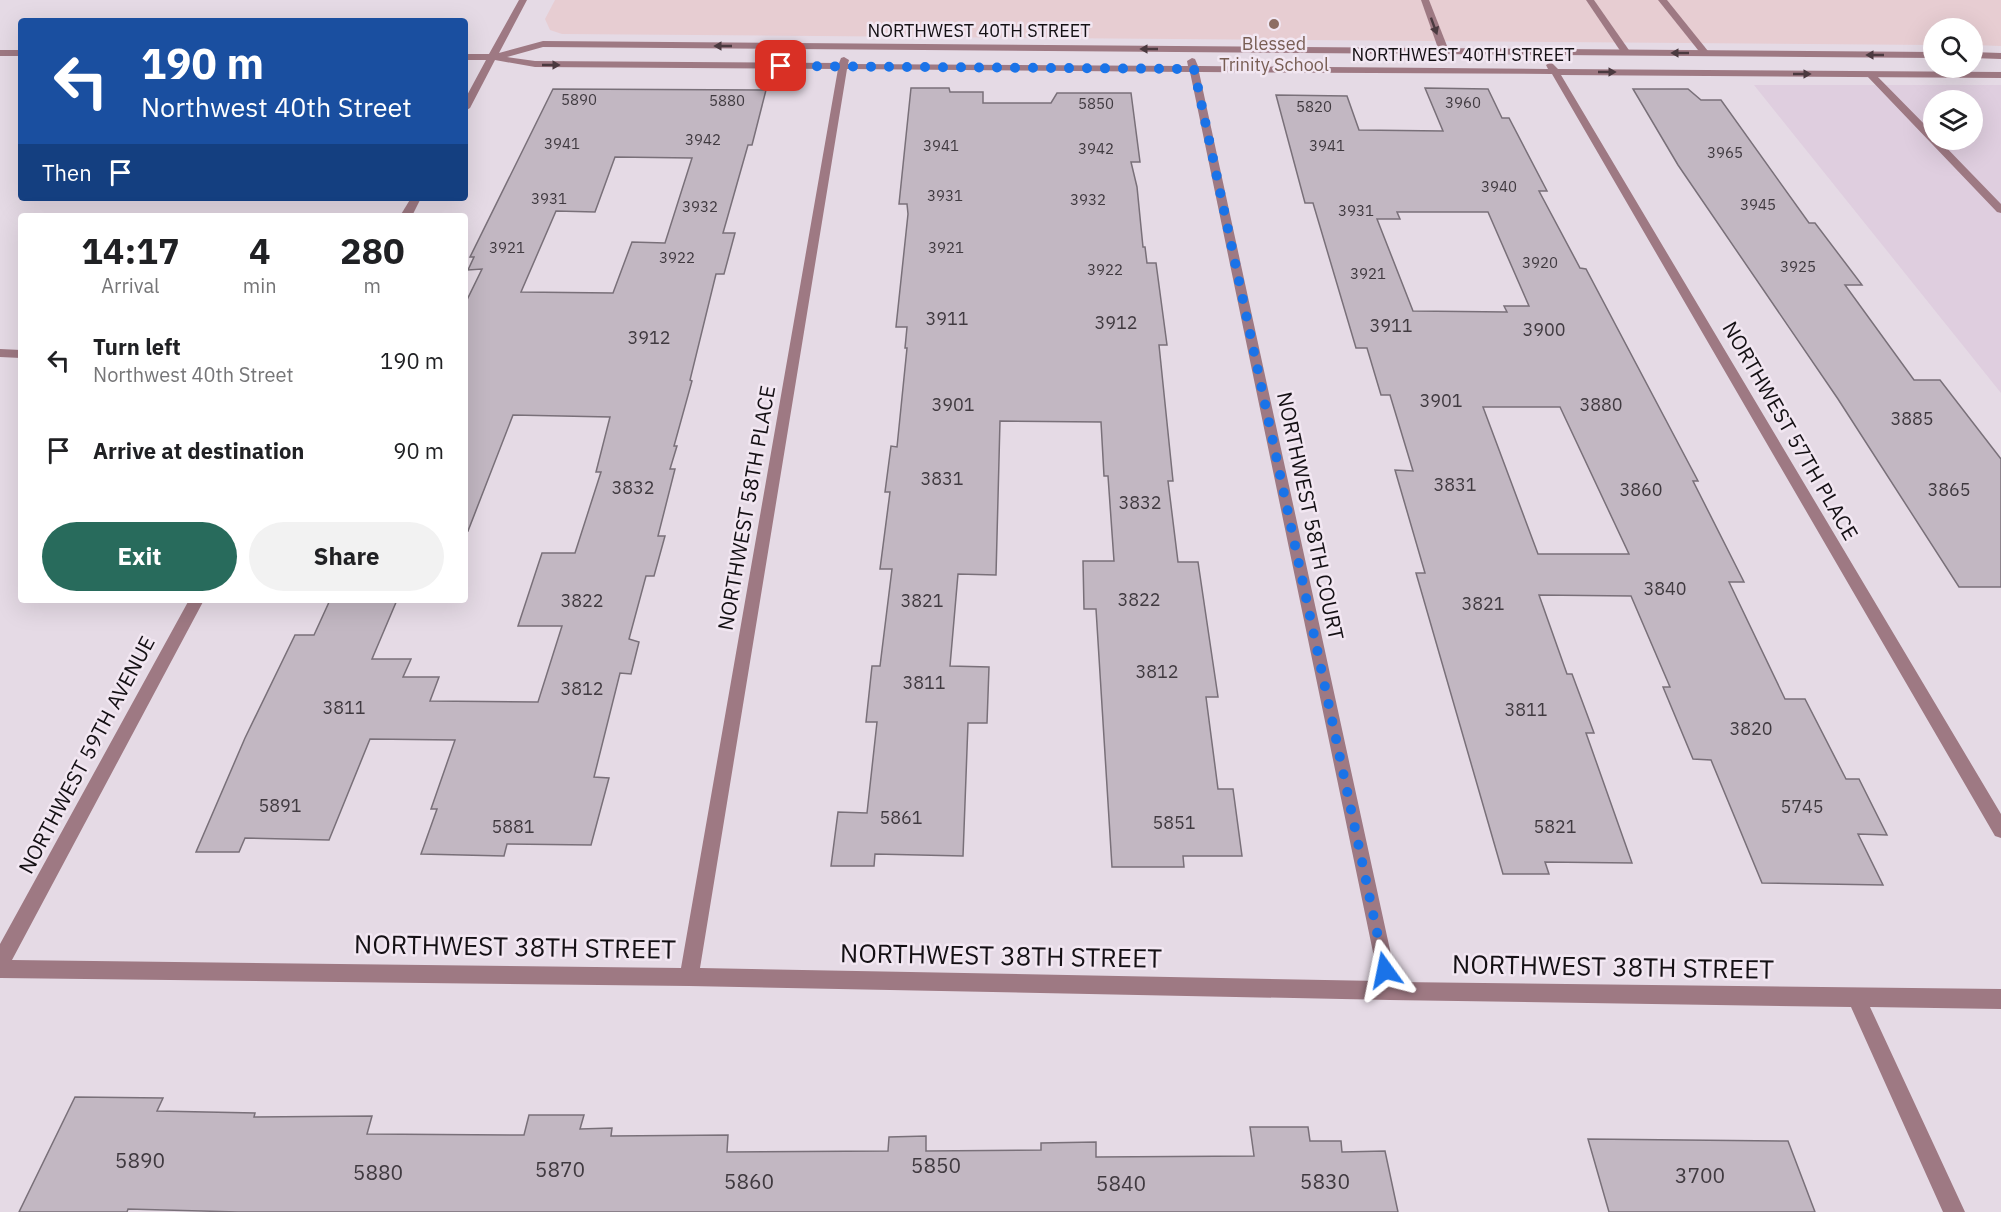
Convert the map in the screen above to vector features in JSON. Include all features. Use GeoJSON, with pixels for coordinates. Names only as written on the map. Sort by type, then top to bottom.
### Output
{"type":"FeatureCollection","features":[{"type":"Feature","properties":{"kind":"street"},"geometry":{"type":"LineString","coordinates":[[468,103],[523,0]]}},
{"type":"Feature","properties":{"kind":"street"},"geometry":{"type":"LineString","coordinates":[[1425,0],[1444,51]]}},
{"type":"Feature","properties":{"kind":"street"},"geometry":{"type":"LineString","coordinates":[[1590,0],[1626,53]]}},
{"type":"Feature","properties":{"kind":"street"},"geometry":{"type":"LineString","coordinates":[[1662,0],[1705,53]]}},
{"type":"Feature","properties":{"kind":"street","name":"NORTHWEST 40TH STREET"},"geometry":{"type":"LineString","coordinates":[[493,57],[543,44],[1923,55]]}},
{"type":"Feature","properties":{"kind":"street","name":"NORTHWEST 58TH PLACE"},"geometry":{"type":"LineString","coordinates":[[689,977],[846,47]]}},
{"type":"Feature","properties":{"kind":"street","name":"NORTHWEST 58TH COURT"},"geometry":{"type":"LineString","coordinates":[[1189,49],[1390,991]]}},
{"type":"Feature","properties":{"kind":"street","name":"NORTHWEST 57TH PLACE"},"geometry":{"type":"LineString","coordinates":[[1543,52],[2001,830]]}},
{"type":"Feature","properties":{"kind":"street"},"geometry":{"type":"LineString","coordinates":[[0,53],[18,53]]}},
{"type":"Feature","properties":{"kind":"street"},"geometry":{"type":"LineString","coordinates":[[1983,55],[2001,56]]}},
{"type":"Feature","properties":{"kind":"street","name":"NORTHWEST 40TH STREET"},"geometry":{"type":"LineString","coordinates":[[468,57],[493,57],[535,64],[2001,75]]}},
{"type":"Feature","properties":{"kind":"street"},"geometry":{"type":"LineString","coordinates":[[1870,74],[2001,210]]}},
{"type":"Feature","properties":{"kind":"street"},"geometry":{"type":"LineString","coordinates":[[0,354],[18,354]]}},
{"type":"Feature","properties":{"kind":"street","name":"NORTHWEST 59TH AVENUE"},"geometry":{"type":"LineString","coordinates":[[0,963],[195,603]]}},
{"type":"Feature","properties":{"kind":"street","name":"NORTHWEST 38TH STREET"},"geometry":{"type":"LineString","coordinates":[[0,969],[689,977],[1390,991],[2001,999]]}},
{"type":"Feature","properties":{"kind":"street"},"geometry":{"type":"LineString","coordinates":[[1856,997],[1954,1212]]}},
{"type":"Feature","properties":{"kind":"shaded area","name":"Blessed Trinity School"},"geometry":{"type":"Polygon","coordinates":[[[555,0],[2001,0],[2001,46],[1983,45],[1983,18],[1923,18],[1923,45],[562,34],[550,30],[545,19],[555,0]]]}},
{"type":"Feature","properties":{"kind":"shaded area"},"geometry":{"type":"Polygon","coordinates":[[[1754,85],[2001,85],[2001,393],[1754,85]]]}},
{"type":"Feature","properties":{"kind":"building"},"geometry":{"type":"Polygon","coordinates":[[[911,88],[949,88],[950,92],[983,92],[983,103],[1051,103],[1057,93],[1131,93],[1140,162],[1131,162],[1137,187],[1143,247],[1145,247],[1147,263],[1156,263],[1167,345],[1159,345],[1173,481],[1168,481],[1178,562],[1198,562],[1218,697],[1206,697],[1218,789],[1233,789],[1242,856],[1183,856],[1184,867],[1112,867],[1096,609],[1084,609],[1083,561],[1114,561],[1108,476],[1104,476],[1101,422],[1000,421],[996,575],[958,574],[950,666],[989,667],[987,723],[968,723],[963,856],[875,854],[874,866],[831,866],[838,812],[867,813],[877,722],[866,722],[872,666],[880,666],[892,569],[880,569],[890,492],[885,492],[891,446],[897,447],[907,348],[905,348],[907,327],[896,327],[908,214],[907,204],[899,204],[911,88]]]}},
{"type":"Feature","properties":{"kind":"building"},"geometry":{"type":"Polygon","coordinates":[[[1425,88],[1488,89],[1502,118],[1509,118],[1547,191],[1539,191],[1580,268],[1586,269],[1698,481],[1693,481],[1744,582],[1729,582],[1785,699],[1805,699],[1846,779],[1859,779],[1887,835],[1858,834],[1883,885],[1762,883],[1711,760],[1693,759],[1663,687],[1670,687],[1631,596],[1539,595],[1567,674],[1572,674],[1594,733],[1586,733],[1632,863],[1545,862],[1549,874],[1503,874],[1416,573],[1425,573],[1395,470],[1413,471],[1390,395],[1381,395],[1367,348],[1356,348],[1313,203],[1305,203],[1276,95],[1347,96],[1359,130],[1443,131],[1425,88]],[[1397,212],[1400,219],[1377,219],[1413,311],[1507,312],[1504,306],[1529,306],[1488,212],[1397,212]],[[1483,407],[1538,554],[1629,554],[1560,407],[1483,407]]]}},
{"type":"Feature","properties":{"kind":"building"},"geometry":{"type":"Polygon","coordinates":[[[553,89],[766,90],[752,145],[748,145],[723,233],[735,233],[724,274],[716,274],[690,380],[692,381],[674,446],[677,446],[670,469],[675,469],[658,536],[665,536],[654,576],[646,576],[629,639],[639,642],[631,674],[620,673],[594,777],[609,778],[591,845],[507,844],[504,856],[421,854],[437,809],[431,809],[455,740],[370,739],[329,840],[245,838],[239,852],[196,852],[245,738],[295,635],[314,635],[329,603],[396,603],[372,659],[411,659],[403,677],[439,677],[430,701],[538,702],[562,626],[518,626],[542,553],[575,553],[601,472],[596,472],[610,417],[513,415],[468,531],[468,298],[482,269],[468,270],[474,257],[470,257],[553,89]],[[615,157],[595,212],[556,211],[521,292],[613,293],[632,242],[665,243],[692,158],[615,157]]]}},
{"type":"Feature","properties":{"kind":"building"},"geometry":{"type":"Polygon","coordinates":[[[1633,89],[1688,89],[1701,100],[1721,100],[1809,223],[1815,223],[1862,285],[1845,285],[1914,380],[1940,380],[2001,459],[2001,587],[1959,587],[1838,399],[1678,165],[1633,89]]]}},
{"type":"Feature","properties":{"kind":"building"},"geometry":{"type":"Polygon","coordinates":[[[75,1097],[163,1098],[157,1111],[255,1113],[254,1117],[372,1116],[367,1134],[524,1135],[529,1115],[584,1115],[580,1129],[612,1128],[611,1136],[728,1135],[727,1152],[888,1151],[889,1137],[926,1136],[926,1151],[1041,1150],[1041,1143],[1096,1142],[1096,1157],[1254,1156],[1250,1127],[1308,1127],[1310,1141],[1341,1141],[1342,1152],[1385,1151],[1398,1212],[238,1212],[128,1209],[127,1212],[19,1212],[75,1097]]]}},
{"type":"Feature","properties":{"kind":"building"},"geometry":{"type":"Polygon","coordinates":[[[1588,1139],[1788,1141],[1815,1212],[1609,1212],[1588,1139]]]}},
{"type":"Feature","properties":{"kind":"place","name":"Blessed Trinity School"},"geometry":{"type":"Point","coordinates":[1274,24]}},
{"type":"Feature","properties":{"kind":"route"},"geometry":{"type":"LineString","coordinates":[[781,66],[1194,69],[1385,970]]}}]}
